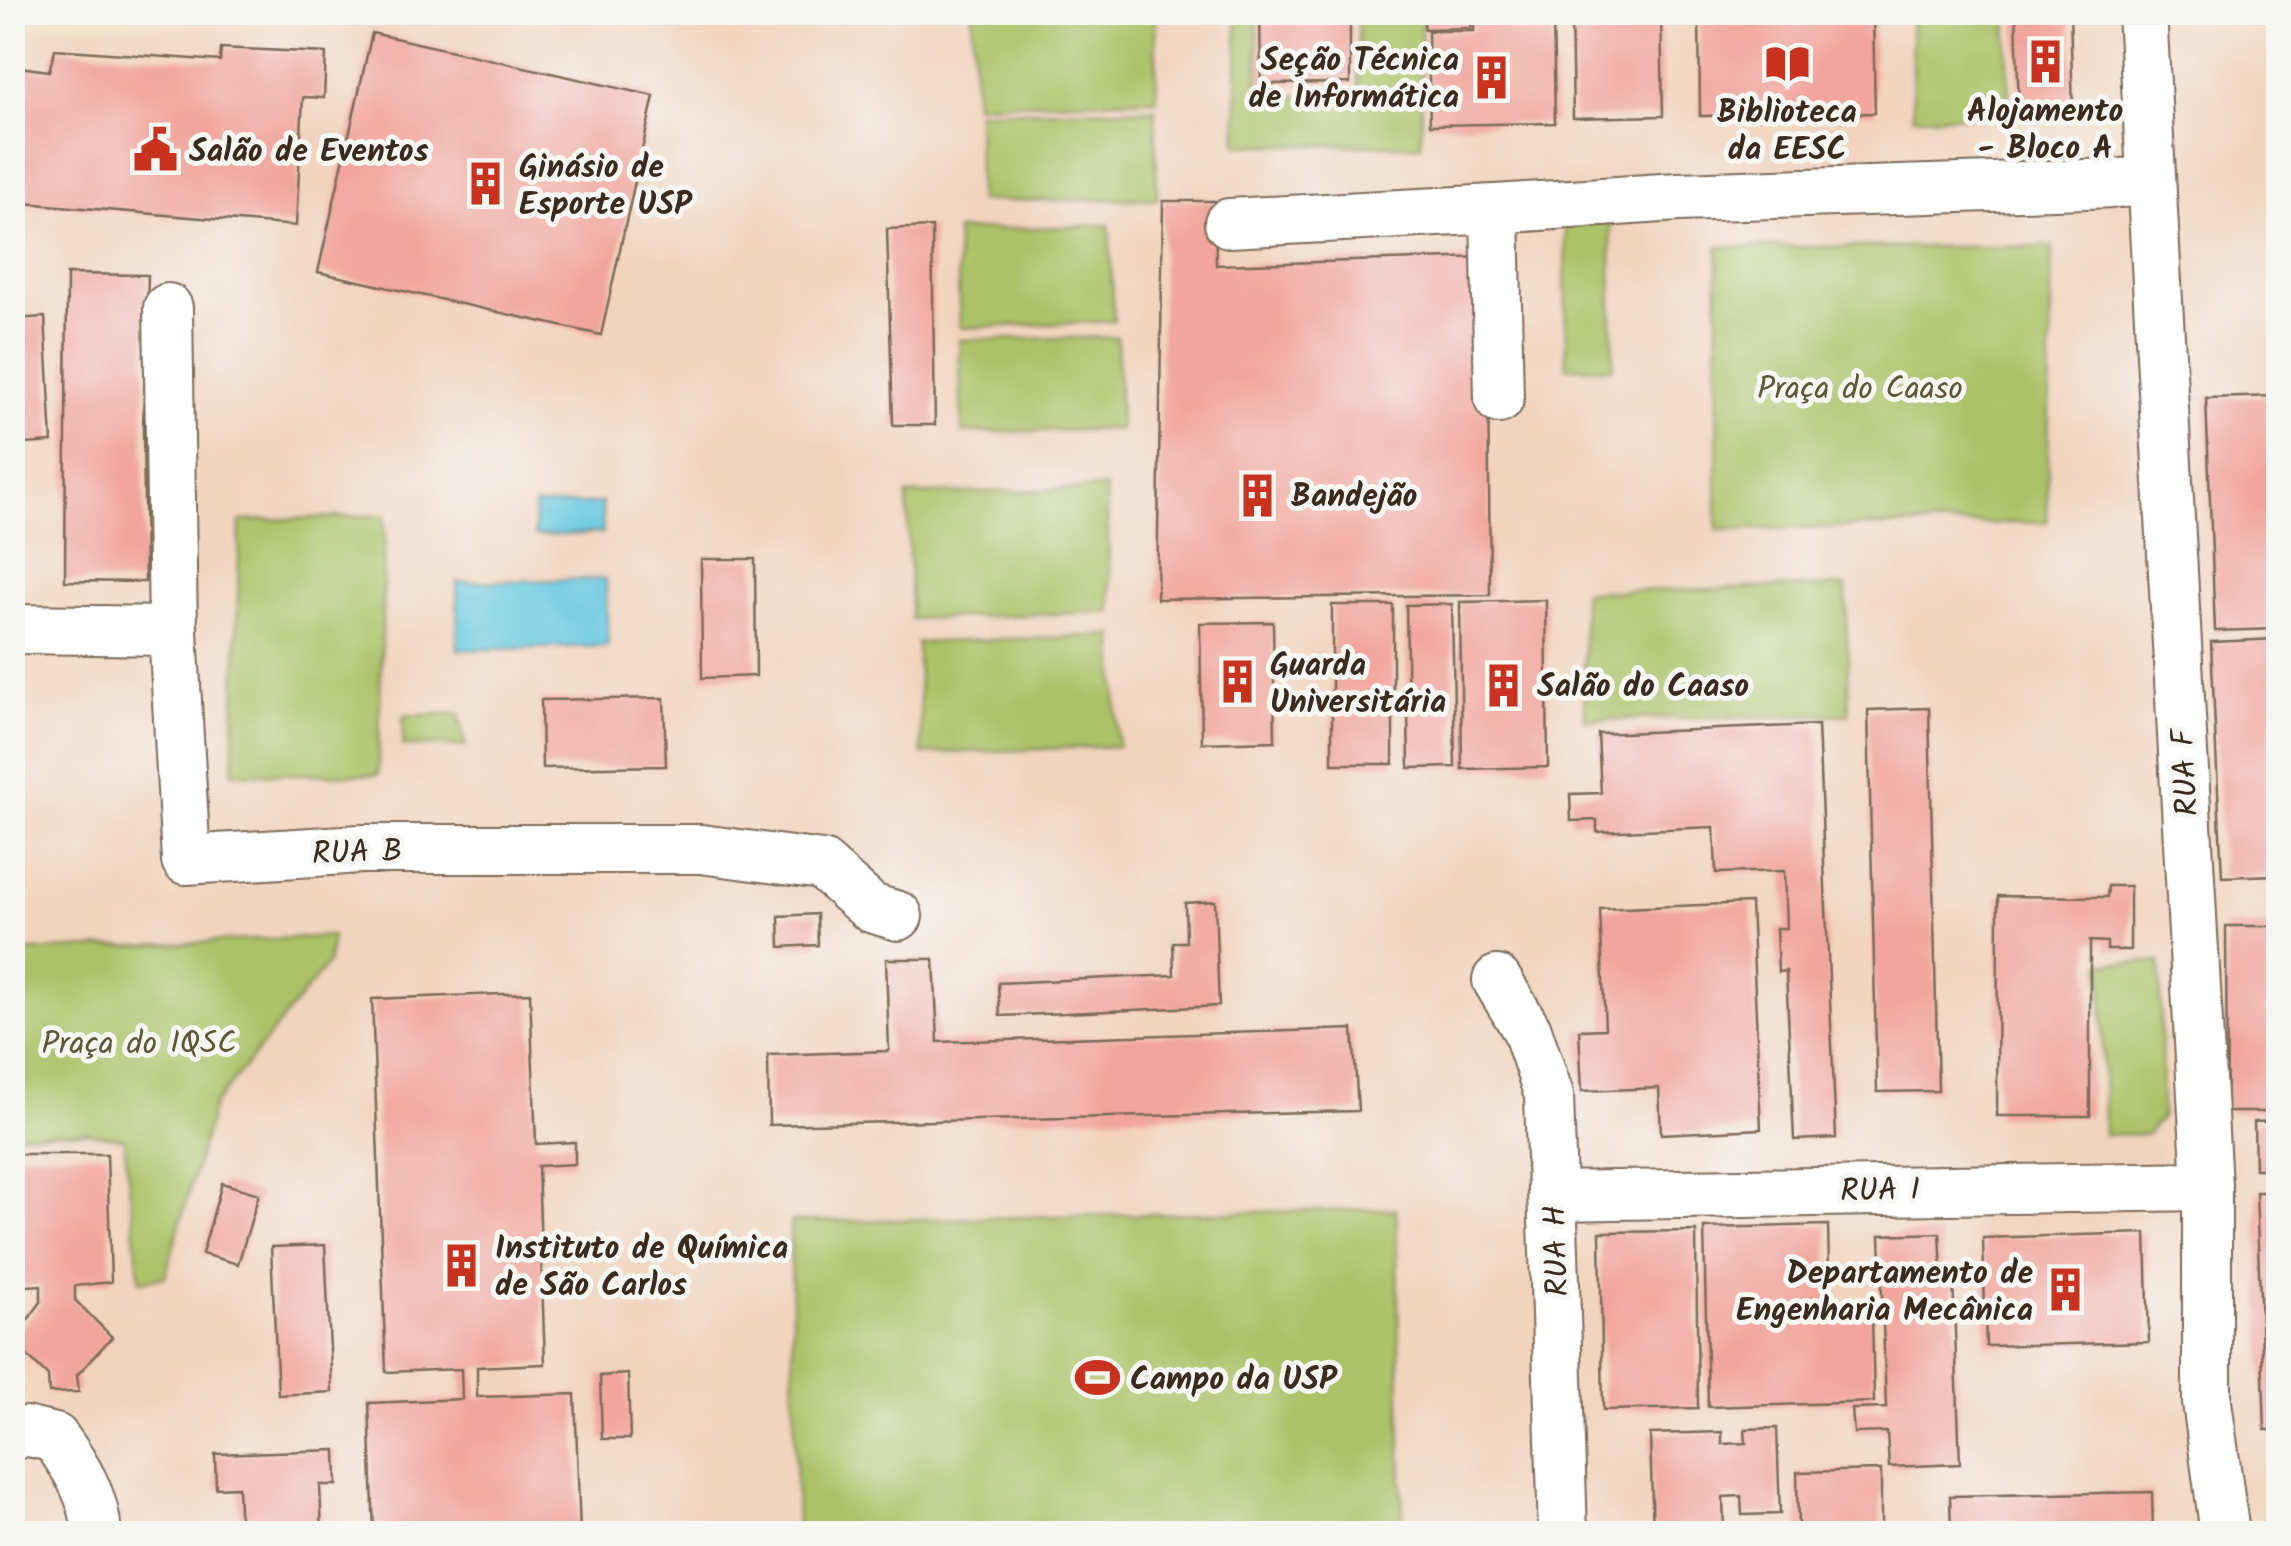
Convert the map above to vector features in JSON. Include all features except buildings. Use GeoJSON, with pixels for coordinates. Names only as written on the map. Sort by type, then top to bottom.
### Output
{"type":"FeatureCollection","features":[{"type":"Feature","properties":{"kind":"street","name":"RUA F"},"geometry":{"type":"LineString","coordinates":[[2142,12],[2172,706],[2207,1186],[2207,1402],[2225,1534]]}},
{"type":"Feature","properties":{"kind":"street"},"geometry":{"type":"LineString","coordinates":[[1229,222],[1678,197],[2150,182]]}},
{"type":"Feature","properties":{"kind":"street"},"geometry":{"type":"LineString","coordinates":[[1496,209],[1504,306],[1499,399]]}},
{"type":"Feature","properties":{"kind":"street"},"geometry":{"type":"LineString","coordinates":[[12,629],[172,632],[168,308]]}},
{"type":"Feature","properties":{"kind":"street","name":"RUA B"},"geometry":{"type":"LineString","coordinates":[[172,632],[186,860],[361,849],[701,849],[822,865],[871,908],[898,916]]}},
{"type":"Feature","properties":{"kind":"street","name":"RUA H"},"geometry":{"type":"LineString","coordinates":[[1498,980],[1527,1030],[1549,1095],[1563,1534]]}},
{"type":"Feature","properties":{"kind":"street","name":"RUA I"},"geometry":{"type":"LineString","coordinates":[[1554,1196],[2207,1186]]}},
{"type":"Feature","properties":{"kind":"street"},"geometry":{"type":"LineString","coordinates":[[12,1436],[25,1431],[55,1438],[78,1469],[96,1513],[97,1534]]}},
{"type":"Feature","properties":{"kind":"shaded area"},"geometry":{"type":"Polygon","coordinates":[[[749,12],[2278,13],[2278,1533],[13,1533],[12,28],[746,18],[749,12]]]}},
{"type":"Feature","properties":{"kind":"green space"},"geometry":{"type":"Polygon","coordinates":[[[972,13],[1155,13],[1157,99],[975,104],[972,13]]]}},
{"type":"Feature","properties":{"kind":"green space"},"geometry":{"type":"Polygon","coordinates":[[[1237,13],[1257,13],[1259,97],[1358,95],[1358,13],[1421,13],[1421,145],[1237,145],[1237,13]]]}},
{"type":"Feature","properties":{"kind":"green space"},"geometry":{"type":"Polygon","coordinates":[[[1911,13],[2007,13],[2009,115],[1913,117],[1911,13]]]}},
{"type":"Feature","properties":{"kind":"green space"},"geometry":{"type":"Polygon","coordinates":[[[1155,109],[1157,199],[978,201],[977,111],[1155,109]]]}},
{"type":"Feature","properties":{"kind":"green space"},"geometry":{"type":"Polygon","coordinates":[[[1610,196],[1613,368],[1566,367],[1565,215],[1610,196]]]}},
{"type":"Feature","properties":{"kind":"green space"},"geometry":{"type":"Polygon","coordinates":[[[1109,225],[1114,321],[960,328],[956,231],[1109,225]]]}},
{"type":"Feature","properties":{"kind":"green space","name":"Praça do Caaso"},"geometry":{"type":"Polygon","coordinates":[[[1718,247],[2052,247],[2047,522],[1717,530],[1718,247]]]}},
{"type":"Feature","properties":{"kind":"green space"},"geometry":{"type":"Polygon","coordinates":[[[1117,337],[1120,429],[962,433],[959,340],[1117,337]]]}},
{"type":"Feature","properties":{"kind":"green space"},"geometry":{"type":"Polygon","coordinates":[[[1106,488],[1111,612],[911,619],[907,495],[1106,488]]]}},
{"type":"Feature","properties":{"kind":"green space"},"geometry":{"type":"Polygon","coordinates":[[[385,515],[378,775],[233,773],[240,521],[385,515]]]}},
{"type":"Feature","properties":{"kind":"green space"},"geometry":{"type":"Polygon","coordinates":[[[1846,586],[1849,714],[1585,720],[1583,592],[1846,586]]]}},
{"type":"Feature","properties":{"kind":"green space"},"geometry":{"type":"Polygon","coordinates":[[[1114,635],[1118,746],[922,754],[917,643],[1114,635]]]}},
{"type":"Feature","properties":{"kind":"green space"},"geometry":{"type":"Polygon","coordinates":[[[459,713],[465,746],[403,746],[403,716],[459,713]]]}},
{"type":"Feature","properties":{"kind":"green space","name":"Praça do IQSC"},"geometry":{"type":"Polygon","coordinates":[[[332,936],[328,963],[213,1106],[165,1277],[140,1281],[124,1139],[85,1132],[13,1134],[13,952],[332,936]]]}},
{"type":"Feature","properties":{"kind":"green space"},"geometry":{"type":"Polygon","coordinates":[[[2160,962],[2162,1116],[2147,1134],[2104,1135],[2102,963],[2160,962]]]}},
{"type":"Feature","properties":{"kind":"green space","name":"Campo da USP"},"geometry":{"type":"Polygon","coordinates":[[[1396,1209],[1403,1533],[797,1533],[790,1222],[1396,1209]]]}},
{"type":"Feature","properties":{"kind":"water"},"geometry":{"type":"Polygon","coordinates":[[[602,503],[603,533],[535,536],[534,506],[602,503]]]}},
{"type":"Feature","properties":{"kind":"water"},"geometry":{"type":"Polygon","coordinates":[[[606,579],[608,646],[458,650],[457,582],[606,579]]]}},
{"type":"Feature","properties":{"kind":"place","name":"Alojamento - Bloco A"},"geometry":{"type":"Point","coordinates":[2045,62]}},
{"type":"Feature","properties":{"kind":"place","name":"Biblioteca da EESC"},"geometry":{"type":"Point","coordinates":[1787,63]}},
{"type":"Feature","properties":{"kind":"place","name":"Seção Técnica de Informática"},"geometry":{"type":"Point","coordinates":[1492,77]}},
{"type":"Feature","properties":{"kind":"place","name":"Salão de Eventos"},"geometry":{"type":"Point","coordinates":[156,150]}},
{"type":"Feature","properties":{"kind":"place","name":"Ginásio de Esporte USP"},"geometry":{"type":"Point","coordinates":[486,184]}},
{"type":"Feature","properties":{"kind":"place","name":"Bandejão"},"geometry":{"type":"Point","coordinates":[1258,495]}},
{"type":"Feature","properties":{"kind":"place","name":"Guarda Universitária"},"geometry":{"type":"Point","coordinates":[1237,682]}},
{"type":"Feature","properties":{"kind":"place","name":"Salão do Caaso"},"geometry":{"type":"Point","coordinates":[1504,685]}},
{"type":"Feature","properties":{"kind":"place","name":"Instituto de Química de São Carlos"},"geometry":{"type":"Point","coordinates":[462,1265]}},
{"type":"Feature","properties":{"kind":"place","name":"Departamento de Engenharia Mecânica"},"geometry":{"type":"Point","coordinates":[2066,1290]}},
{"type":"Feature","properties":{"kind":"place","name":"Campo da USP"},"geometry":{"type":"Point","coordinates":[1097,1378]}}]}
